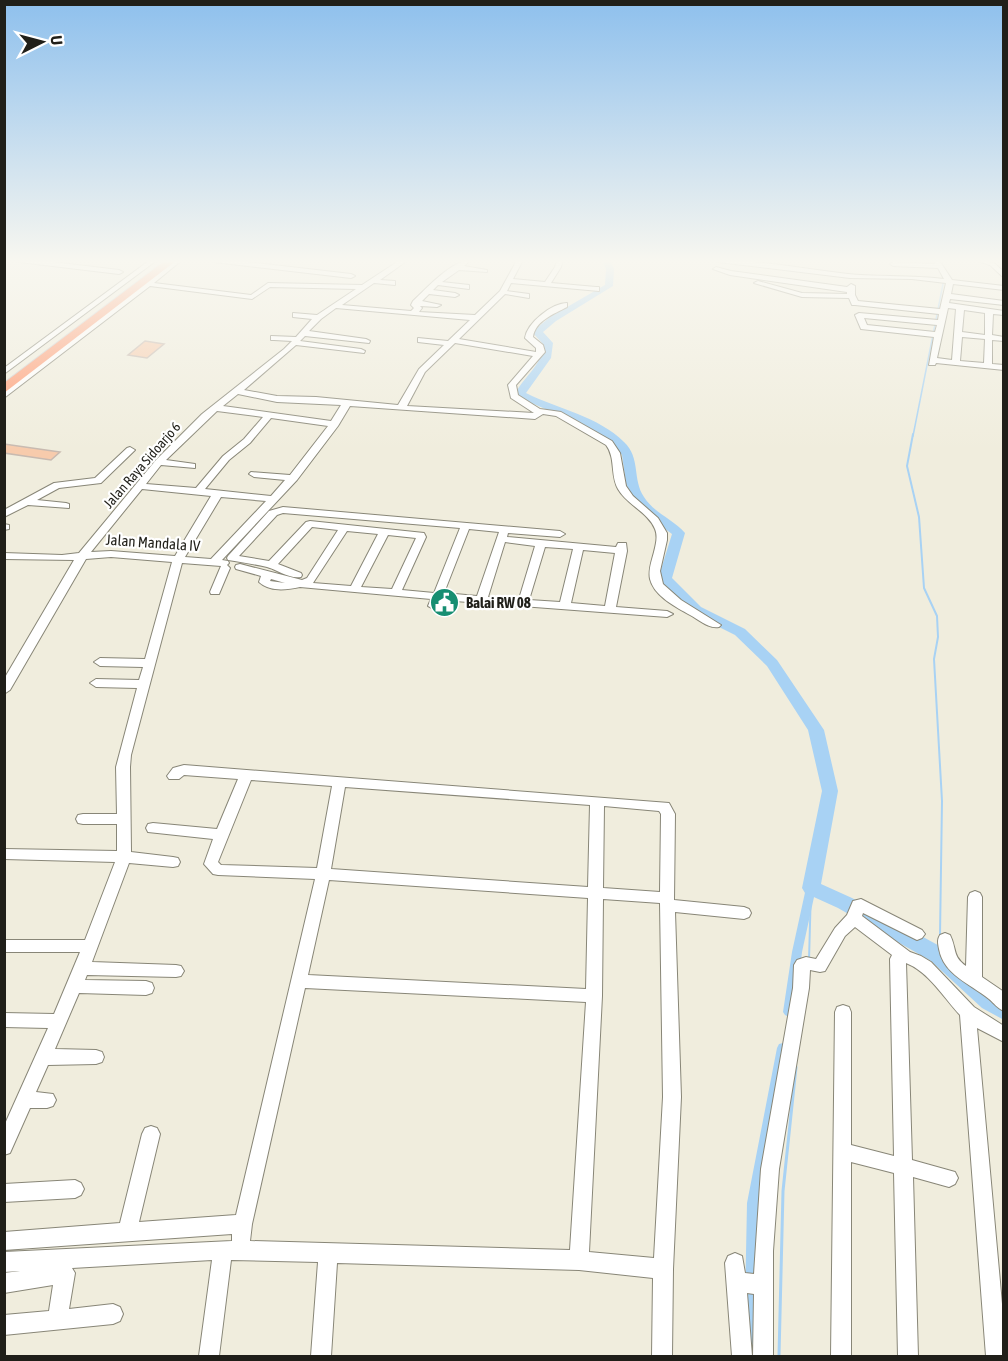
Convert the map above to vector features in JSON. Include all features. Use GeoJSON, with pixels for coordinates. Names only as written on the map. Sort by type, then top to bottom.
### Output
{"type":"FeatureCollection","features":[{"type":"Feature","properties":{"kind":"highway"},"geometry":{"type":"LineString","coordinates":[[4,381],[13,369],[76,324]]}},
{"type":"Feature","properties":{"kind":"highway"},"geometry":{"type":"LineString","coordinates":[[4,388],[89,324]]}},
{"type":"Feature","properties":{"kind":"street"},"geometry":{"type":"LineString","coordinates":[[57,337],[74,324]]}},
{"type":"Feature","properties":{"kind":"street"},"geometry":{"type":"LineString","coordinates":[[4,396],[97,324]]}},
{"type":"Feature","properties":{"kind":"street","name":"Jalan Raya Sidoarjo 6"},"geometry":{"type":"LineString","coordinates":[[4,690],[81,558],[159,462],[216,408],[300,338],[312,324]]}},
{"type":"Feature","properties":{"kind":"street"},"geometry":{"type":"LineString","coordinates":[[402,407],[422,371],[472,324]]}},
{"type":"Feature","properties":{"kind":"street"},"geometry":{"type":"LineString","coordinates":[[536,324],[529,332],[529,338],[540,347],[538,355],[513,385],[512,391],[518,400],[538,413]]}},
{"type":"Feature","properties":{"kind":"street"},"geometry":{"type":"LineString","coordinates":[[862,324],[864,327],[915,324]]}},
{"type":"Feature","properties":{"kind":"street"},"geometry":{"type":"LineString","coordinates":[[937,324],[932,361],[1004,368]]}},
{"type":"Feature","properties":{"kind":"street"},"geometry":{"type":"LineString","coordinates":[[956,362],[959,324]]}},
{"type":"Feature","properties":{"kind":"street"},"geometry":{"type":"LineString","coordinates":[[988,324],[988,366]]}},
{"type":"Feature","properties":{"kind":"street"},"geometry":{"type":"LineString","coordinates":[[958,334],[1004,339]]}},
{"type":"Feature","properties":{"kind":"street"},"geometry":{"type":"LineString","coordinates":[[274,338],[366,341]]}},
{"type":"Feature","properties":{"kind":"street"},"geometry":{"type":"LineString","coordinates":[[300,338],[361,351]]}},
{"type":"Feature","properties":{"kind":"street"},"geometry":{"type":"LineString","coordinates":[[421,340],[454,342],[538,355]]}},
{"type":"Feature","properties":{"kind":"street"},"geometry":{"type":"LineString","coordinates":[[238,391],[277,399],[558,414],[609,442],[615,449],[618,456],[618,479],[624,492],[660,528],[663,537],[655,574],[657,583],[672,597],[715,626]]}},
{"type":"Feature","properties":{"kind":"street"},"geometry":{"type":"LineString","coordinates":[[215,592],[229,563],[335,424],[347,404]]}},
{"type":"Feature","properties":{"kind":"street"},"geometry":{"type":"LineString","coordinates":[[216,408],[335,424]]}},
{"type":"Feature","properties":{"kind":"street"},"geometry":{"type":"LineString","coordinates":[[199,491],[226,458],[247,441],[269,415]]}},
{"type":"Feature","properties":{"kind":"street"},"geometry":{"type":"LineString","coordinates":[[4,514],[57,485],[98,482],[130,450]]}},
{"type":"Feature","properties":{"kind":"street"},"geometry":{"type":"LineString","coordinates":[[159,462],[192,466]]}},
{"type":"Feature","properties":{"kind":"street"},"geometry":{"type":"LineString","coordinates":[[254,474],[294,478]]}},
{"type":"Feature","properties":{"kind":"street"},"geometry":{"type":"LineString","coordinates":[[140,486],[276,499]]}},
{"type":"Feature","properties":{"kind":"street"},"geometry":{"type":"LineString","coordinates":[[4,1147],[82,968],[124,857],[123,767],[144,684],[178,559],[218,493]]}},
{"type":"Feature","properties":{"kind":"street"},"geometry":{"type":"LineString","coordinates":[[26,502],[66,506]]}},
{"type":"Feature","properties":{"kind":"street"},"geometry":{"type":"LineString","coordinates":[[229,563],[273,513],[279,511],[449,518],[471,522],[503,534],[541,544],[578,548],[622,548],[610,609]]}},
{"type":"Feature","properties":{"kind":"street"},"geometry":{"type":"LineString","coordinates":[[436,601],[471,522]]}},
{"type":"Feature","properties":{"kind":"street"},"geometry":{"type":"LineString","coordinates":[[200,523],[214,524]]}},
{"type":"Feature","properties":{"kind":"street"},"geometry":{"type":"LineString","coordinates":[[310,584],[288,586],[265,584],[269,570],[307,525],[418,534],[421,537],[396,592]]}},
{"type":"Feature","properties":{"kind":"street"},"geometry":{"type":"LineString","coordinates":[[310,584],[344,528]]}},
{"type":"Feature","properties":{"kind":"street"},"geometry":{"type":"LineString","coordinates":[[354,590],[384,532]]}},
{"type":"Feature","properties":{"kind":"street"},"geometry":{"type":"LineString","coordinates":[[503,534],[560,534]]}},
{"type":"Feature","properties":{"kind":"street"},"geometry":{"type":"LineString","coordinates":[[482,599],[503,534]]}},
{"type":"Feature","properties":{"kind":"street"},"geometry":{"type":"LineString","coordinates":[[523,603],[541,544]]}},
{"type":"Feature","properties":{"kind":"street"},"geometry":{"type":"LineString","coordinates":[[565,606],[578,548]]}},
{"type":"Feature","properties":{"kind":"street","name":"Jalan Mandala IV"},"geometry":{"type":"LineString","coordinates":[[4,556],[81,558],[103,554],[229,563],[269,570]]}},
{"type":"Feature","properties":{"kind":"street"},"geometry":{"type":"LineString","coordinates":[[269,570],[310,584],[354,590],[396,592],[436,601],[482,599],[667,614]]}},
{"type":"Feature","properties":{"kind":"street"},"geometry":{"type":"LineString","coordinates":[[613,596],[626,610]]}},
{"type":"Feature","properties":{"kind":"street"},"geometry":{"type":"LineString","coordinates":[[100,662],[150,663]]}},
{"type":"Feature","properties":{"kind":"street"},"geometry":{"type":"LineString","coordinates":[[96,683],[144,684]]}},
{"type":"Feature","properties":{"kind":"street"},"geometry":{"type":"LineString","coordinates":[[174,776],[178,771],[184,770],[339,783],[659,804],[667,810],[672,1097],[663,1269],[662,1356]]}},
{"type":"Feature","properties":{"kind":"street"},"geometry":{"type":"LineString","coordinates":[[246,775],[212,858],[214,869],[323,874],[595,893],[744,913]]}},
{"type":"Feature","properties":{"kind":"street"},"geometry":{"type":"LineString","coordinates":[[209,1356],[231,1250],[243,1224],[300,981],[323,874],[339,783]]}},
{"type":"Feature","properties":{"kind":"street"},"geometry":{"type":"LineString","coordinates":[[579,1260],[594,996],[597,801]]}},
{"type":"Feature","properties":{"kind":"street"},"geometry":{"type":"LineString","coordinates":[[83,819],[123,819]]}},
{"type":"Feature","properties":{"kind":"street"},"geometry":{"type":"LineString","coordinates":[[153,828],[221,835]]}},
{"type":"Feature","properties":{"kind":"street"},"geometry":{"type":"LineString","coordinates":[[4,854],[124,857],[173,862]]}},
{"type":"Feature","properties":{"kind":"street"},"geometry":{"type":"LineString","coordinates":[[974,979],[975,897]]}},
{"type":"Feature","properties":{"kind":"street"},"geometry":{"type":"LineString","coordinates":[[856,912],[917,934]]}},
{"type":"Feature","properties":{"kind":"street"},"geometry":{"type":"LineString","coordinates":[[856,912],[904,956],[918,961],[968,1012],[1004,1035]]}},
{"type":"Feature","properties":{"kind":"street"},"geometry":{"type":"LineString","coordinates":[[741,1356],[747,1279],[764,1251],[770,1169],[801,988],[802,965],[822,964],[840,932],[856,912]]}},
{"type":"Feature","properties":{"kind":"street"},"geometry":{"type":"LineString","coordinates":[[945,939],[949,959],[1001,998]]}},
{"type":"Feature","properties":{"kind":"street"},"geometry":{"type":"LineString","coordinates":[[4,946],[89,946]]}},
{"type":"Feature","properties":{"kind":"street"},"geometry":{"type":"LineString","coordinates":[[904,956],[897,960],[908,1356]]}},
{"type":"Feature","properties":{"kind":"street"},"geometry":{"type":"LineString","coordinates":[[82,968],[176,971]]}},
{"type":"Feature","properties":{"kind":"street"},"geometry":{"type":"LineString","coordinates":[[300,981],[594,996]]}},
{"type":"Feature","properties":{"kind":"street"},"geometry":{"type":"LineString","coordinates":[[74,987],[146,988]]}},
{"type":"Feature","properties":{"kind":"street"},"geometry":{"type":"LineString","coordinates":[[841,1356],[843,1012]]}},
{"type":"Feature","properties":{"kind":"street"},"geometry":{"type":"LineString","coordinates":[[968,1012],[996,1356]]}},
{"type":"Feature","properties":{"kind":"street"},"geometry":{"type":"LineString","coordinates":[[4,1020],[58,1021]]}},
{"type":"Feature","properties":{"kind":"street"},"geometry":{"type":"LineString","coordinates":[[43,1058],[96,1057]]}},
{"type":"Feature","properties":{"kind":"street"},"geometry":{"type":"LineString","coordinates":[[25,1100],[47,1100]]}},
{"type":"Feature","properties":{"kind":"street"},"geometry":{"type":"LineString","coordinates":[[140,1254],[136,1233],[152,1134]]}},
{"type":"Feature","properties":{"kind":"street"},"geometry":{"type":"LineString","coordinates":[[842,1151],[949,1178]]}},
{"type":"Feature","properties":{"kind":"street"},"geometry":{"type":"LineString","coordinates":[[4,1192],[75,1189]]}},
{"type":"Feature","properties":{"kind":"street"},"geometry":{"type":"LineString","coordinates":[[4,1241],[243,1224]]}},
{"type":"Feature","properties":{"kind":"street"},"geometry":{"type":"LineString","coordinates":[[4,1283],[67,1265],[140,1254],[231,1250],[579,1260],[663,1269]]}},
{"type":"Feature","properties":{"kind":"street"},"geometry":{"type":"LineString","coordinates":[[321,1356],[328,1253]]}},
{"type":"Feature","properties":{"kind":"street"},"geometry":{"type":"LineString","coordinates":[[4,1262],[67,1265]]}},
{"type":"Feature","properties":{"kind":"street"},"geometry":{"type":"LineString","coordinates":[[57,1319],[67,1265]]}},
{"type":"Feature","properties":{"kind":"street"},"geometry":{"type":"LineString","coordinates":[[747,1279],[763,1356]]}},
{"type":"Feature","properties":{"kind":"street"},"geometry":{"type":"LineString","coordinates":[[4,1325],[113,1314]]}},
{"type":"Feature","properties":{"kind":"building"},"geometry":{"type":"Polygon","coordinates":[[[145,341],[164,344],[147,358],[128,355],[145,341]]]}},
{"type":"Feature","properties":{"kind":"building"},"geometry":{"type":"Polygon","coordinates":[[[4,444],[60,452],[51,460],[4,453],[4,444]]]}},
{"type":"Feature","properties":{"kind":"waterway"},"geometry":{"type":"LineString","coordinates":[[547,324],[537,332],[548,343],[546,358],[520,394],[600,429],[622,446],[628,455],[632,484],[639,499],[651,512],[679,533],[665,579],[696,610],[740,632],[772,663],[816,730],[830,791],[811,888],[845,903],[938,955],[989,1002],[1004,1012]]}},
{"type":"Feature","properties":{"kind":"waterway"},"geometry":{"type":"LineString","coordinates":[[913,436],[935,324]]}},
{"type":"Feature","properties":{"kind":"waterway"},"geometry":{"type":"LineString","coordinates":[[913,434],[907,466],[919,517],[924,588],[937,616],[938,637],[934,659],[942,801],[940,935]]}},
{"type":"Feature","properties":{"kind":"waterway"},"geometry":{"type":"LineString","coordinates":[[809,960],[811,888]]}},
{"type":"Feature","properties":{"kind":"waterway"},"geometry":{"type":"LineString","coordinates":[[789,1012],[797,952],[811,888]]}},
{"type":"Feature","properties":{"kind":"waterway"},"geometry":{"type":"LineString","coordinates":[[938,955],[939,947]]}},
{"type":"Feature","properties":{"kind":"waterway"},"geometry":{"type":"LineString","coordinates":[[751,1356],[753,1203],[783,1048]]}},
{"type":"Feature","properties":{"kind":"waterway"},"geometry":{"type":"LineString","coordinates":[[779,1356],[783,1191],[796,1067]]}},
{"type":"Feature","properties":{"kind":"place","name":"Balai RW 08"},"geometry":{"type":"Point","coordinates":[445,603]}}]}
